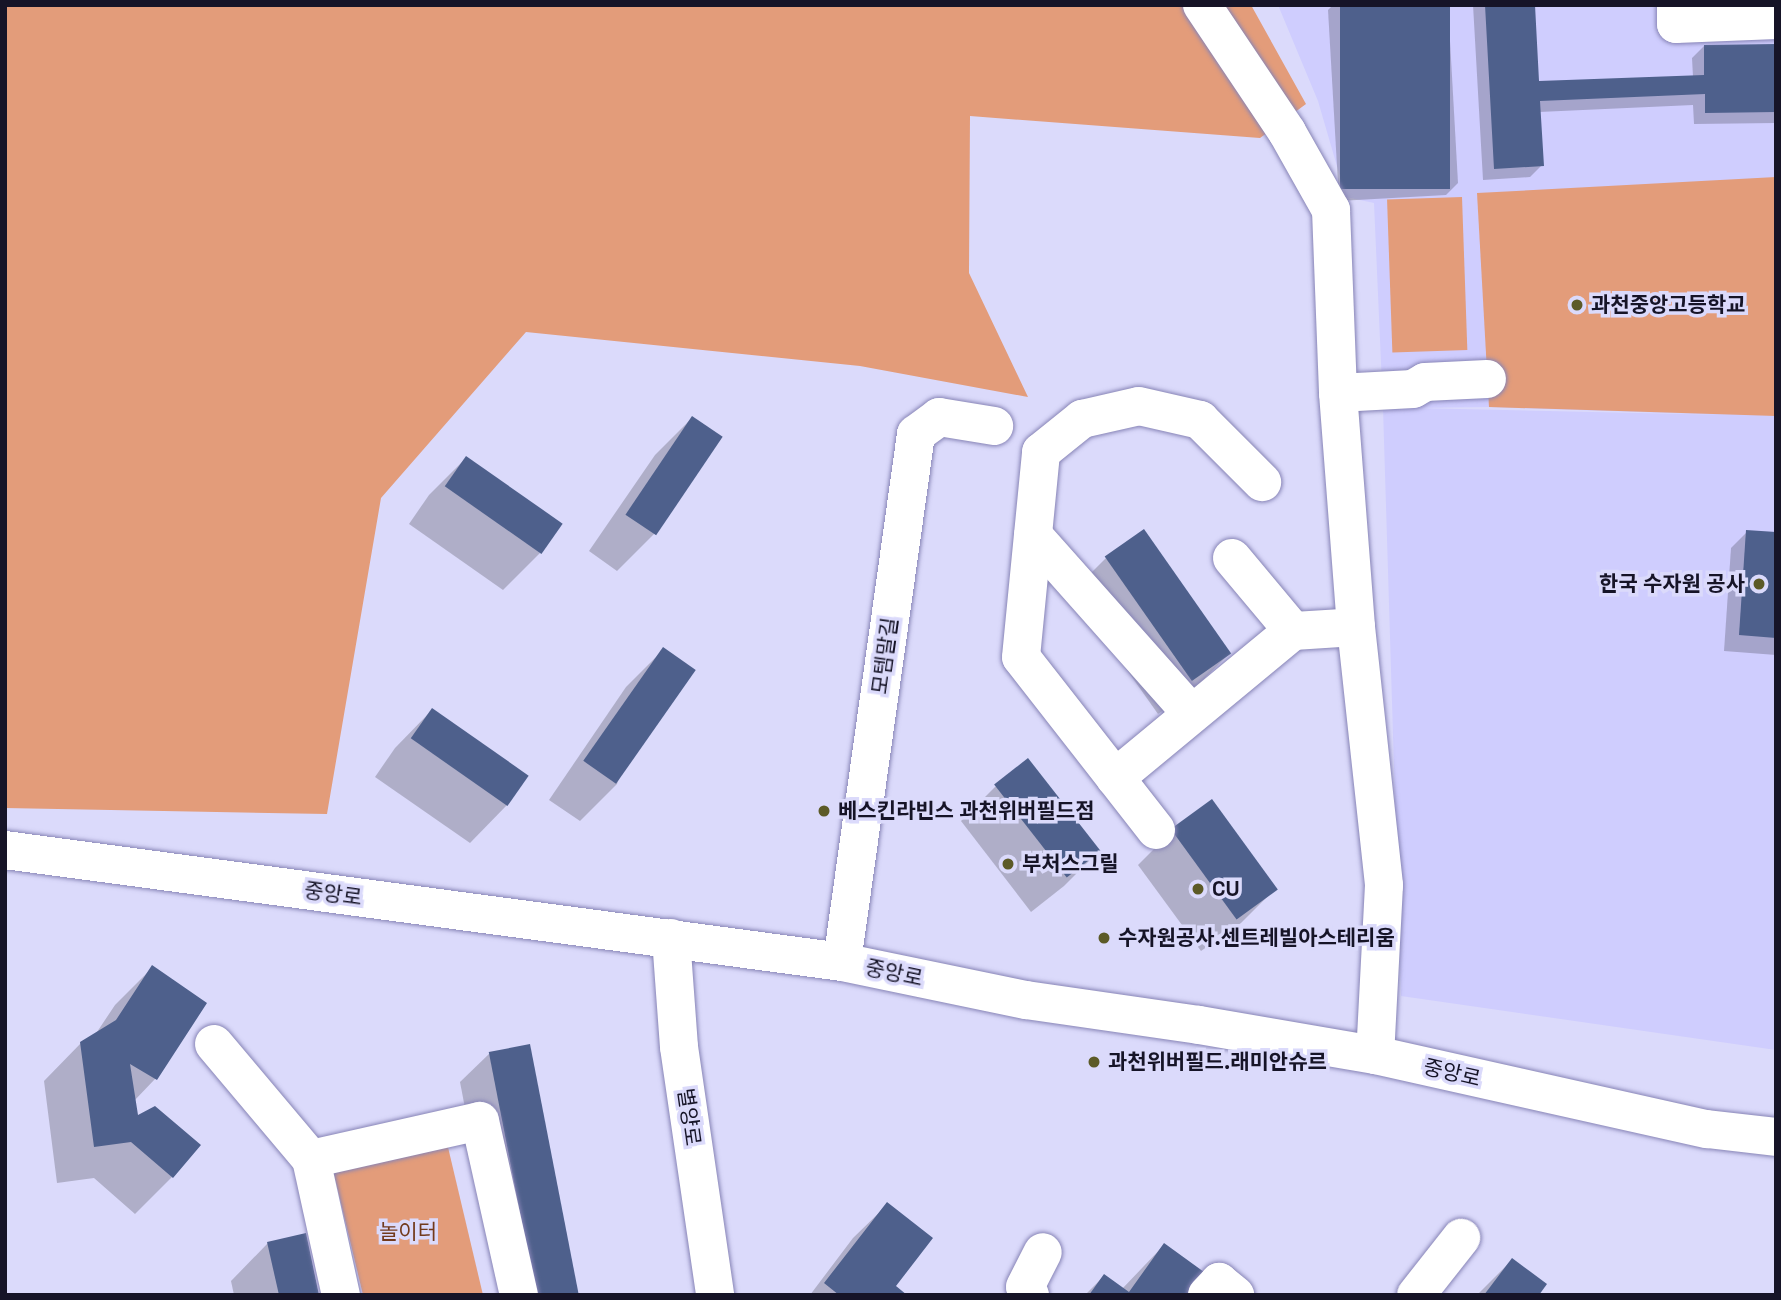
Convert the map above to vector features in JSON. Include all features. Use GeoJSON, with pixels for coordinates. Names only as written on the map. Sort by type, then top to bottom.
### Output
{"type":"FeatureCollection","features":[{"type":"Feature","properties":{"kind":"street"},"geometry":{"type":"LineString","coordinates":[[1202,5],[1287,132],[1331,210],[1338,393],[1356,626],[1384,885],[1375,1055]]}},
{"type":"Feature","properties":{"kind":"street"},"geometry":{"type":"LineString","coordinates":[[1676,5],[1676,23],[1776,20]]}},
{"type":"Feature","properties":{"kind":"street"},"geometry":{"type":"LineString","coordinates":[[1338,393],[1413,389],[1425,382],[1487,379]]}},
{"type":"Feature","properties":{"kind":"street"},"geometry":{"type":"LineString","coordinates":[[1156,830],[1021,657],[1041,452],[1082,419],[1139,406],[1200,420],[1262,482]]}},
{"type":"Feature","properties":{"kind":"street","name":"모템말길"},"geometry":{"type":"LineString","coordinates":[[842,962],[916,434],[939,417],[994,426]]}},
{"type":"Feature","properties":{"kind":"street"},"geometry":{"type":"LineString","coordinates":[[1033,536],[1192,715]]}},
{"type":"Feature","properties":{"kind":"street"},"geometry":{"type":"LineString","coordinates":[[1233,558],[1293,631]]}},
{"type":"Feature","properties":{"kind":"street"},"geometry":{"type":"LineString","coordinates":[[1115,778],[1293,631],[1356,626]]}},
{"type":"Feature","properties":{"kind":"street","name":"중앙로"},"geometry":{"type":"LineString","coordinates":[[6,851],[842,962],[1026,1000],[1199,1025],[1375,1055],[1707,1129],[1776,1137]]}},
{"type":"Feature","properties":{"kind":"street","name":"별양로"},"geometry":{"type":"LineString","coordinates":[[671,938],[679,1047],[715,1295]]}},
{"type":"Feature","properties":{"kind":"street"},"geometry":{"type":"LineString","coordinates":[[214,1044],[311,1159],[341,1295]]}},
{"type":"Feature","properties":{"kind":"street"},"geometry":{"type":"LineString","coordinates":[[311,1159],[480,1121],[519,1295]]}},
{"type":"Feature","properties":{"kind":"street"},"geometry":{"type":"LineString","coordinates":[[1416,1295],[1461,1238]]}},
{"type":"Feature","properties":{"kind":"street"},"geometry":{"type":"LineString","coordinates":[[1030,1295],[1026,1287],[1043,1252]]}},
{"type":"Feature","properties":{"kind":"street"},"geometry":{"type":"LineString","coordinates":[[1208,1295],[1219,1282],[1235,1295]]}},
{"type":"Feature","properties":{"kind":"shaded area"},"geometry":{"type":"Polygon","coordinates":[[[1278,5],[1776,5],[1776,1050],[1401,996],[1374,203],[1346,197],[1318,101],[1278,5]],[[1489,407],[1415,408],[1729,415],[1489,407]]]}},
{"type":"Feature","properties":{"kind":"green space"},"geometry":{"type":"Polygon","coordinates":[[[5,5],[1251,5],[1306,104],[1260,138],[970,116],[969,273],[1028,397],[860,366],[526,332],[381,498],[327,814],[5,808],[5,5]]]}},
{"type":"Feature","properties":{"kind":"green space"},"geometry":{"type":"Polygon","coordinates":[[[1776,177],[1776,416],[1489,407],[1477,193],[1776,177]]]}},
{"type":"Feature","properties":{"kind":"green space"},"geometry":{"type":"Polygon","coordinates":[[[1462,197],[1467,350],[1392,353],[1387,200],[1462,197]]]}},
{"type":"Feature","properties":{"kind":"green space","name":"놀이터"},"geometry":{"type":"Polygon","coordinates":[[[447,1143],[483,1295],[363,1295],[333,1170],[447,1143]]]}},
{"type":"Feature","properties":{"kind":"building"},"geometry":{"type":"Polygon","coordinates":[[[1340,5],[1450,5],[1450,189],[1340,189],[1340,5]]]}},
{"type":"Feature","properties":{"kind":"building"},"geometry":{"type":"Polygon","coordinates":[[[1485,5],[1535,5],[1539,81],[1704,75],[1704,45],[1776,44],[1776,112],[1705,113],[1705,94],[1540,101],[1544,166],[1494,169],[1485,5]]]}},
{"type":"Feature","properties":{"kind":"building"},"geometry":{"type":"Polygon","coordinates":[[[692,416],[723,437],[656,535],[625,515],[692,416]]]}},
{"type":"Feature","properties":{"kind":"building"},"geometry":{"type":"Polygon","coordinates":[[[466,456],[563,524],[541,554],[445,486],[466,456]]]}},
{"type":"Feature","properties":{"kind":"building"},"geometry":{"type":"Polygon","coordinates":[[[1144,529],[1231,654],[1192,681],[1105,557],[1144,529]]]}},
{"type":"Feature","properties":{"kind":"building","name":"한국 수자원 공사"},"geometry":{"type":"Polygon","coordinates":[[[1746,530],[1776,532],[1776,638],[1739,635],[1746,530]]]}},
{"type":"Feature","properties":{"kind":"building"},"geometry":{"type":"Polygon","coordinates":[[[663,647],[696,670],[616,784],[583,761],[663,647]]]}},
{"type":"Feature","properties":{"kind":"building"},"geometry":{"type":"Polygon","coordinates":[[[432,708],[529,776],[507,806],[411,738],[432,708]]]}},
{"type":"Feature","properties":{"kind":"building"},"geometry":{"type":"Polygon","coordinates":[[[1028,758],[1101,851],[1067,877],[994,784],[1028,758]]]}},
{"type":"Feature","properties":{"kind":"building"},"geometry":{"type":"Polygon","coordinates":[[[1212,799],[1278,890],[1237,920],[1171,829],[1212,799]]]}},
{"type":"Feature","properties":{"kind":"building"},"geometry":{"type":"Polygon","coordinates":[[[152,965],[207,1003],[157,1080],[130,1064],[138,1115],[155,1106],[201,1145],[173,1178],[131,1142],[94,1147],[80,1042],[116,1020],[152,965]]]}},
{"type":"Feature","properties":{"kind":"building"},"geometry":{"type":"Polygon","coordinates":[[[530,1044],[579,1295],[536,1295],[489,1052],[530,1044]]]}},
{"type":"Feature","properties":{"kind":"building"},"geometry":{"type":"Polygon","coordinates":[[[887,1202],[933,1238],[896,1286],[907,1295],[839,1295],[824,1283],[887,1202]]]}},
{"type":"Feature","properties":{"kind":"building"},"geometry":{"type":"Polygon","coordinates":[[[306,1233],[319,1295],[279,1295],[267,1242],[306,1233]]]}},
{"type":"Feature","properties":{"kind":"building"},"geometry":{"type":"Polygon","coordinates":[[[1164,1243],[1204,1272],[1188,1295],[1089,1295],[1104,1274],[1129,1292],[1164,1243]]]}},
{"type":"Feature","properties":{"kind":"building"},"geometry":{"type":"Polygon","coordinates":[[[1512,1258],[1547,1284],[1539,1295],[1484,1295],[1512,1258]]]}},
{"type":"Feature","properties":{"kind":"place","name":"과천중앙고등학교"},"geometry":{"type":"Point","coordinates":[1577,305]}},
{"type":"Feature","properties":{"kind":"place","name":"한국 수자원 공사"},"geometry":{"type":"Point","coordinates":[1759,584]}},
{"type":"Feature","properties":{"kind":"place","name":"베스킨라빈스 과천위버필드점"},"geometry":{"type":"Point","coordinates":[824,811]}},
{"type":"Feature","properties":{"kind":"place","name":"부처스그릴"},"geometry":{"type":"Point","coordinates":[1008,864]}},
{"type":"Feature","properties":{"kind":"place","name":"CU"},"geometry":{"type":"Point","coordinates":[1198,889]}},
{"type":"Feature","properties":{"kind":"place","name":"수자원공사.센트레빌아스테리움"},"geometry":{"type":"Point","coordinates":[1104,938]}},
{"type":"Feature","properties":{"kind":"place","name":"과천위버필드.래미안슈르"},"geometry":{"type":"Point","coordinates":[1094,1062]}}]}
